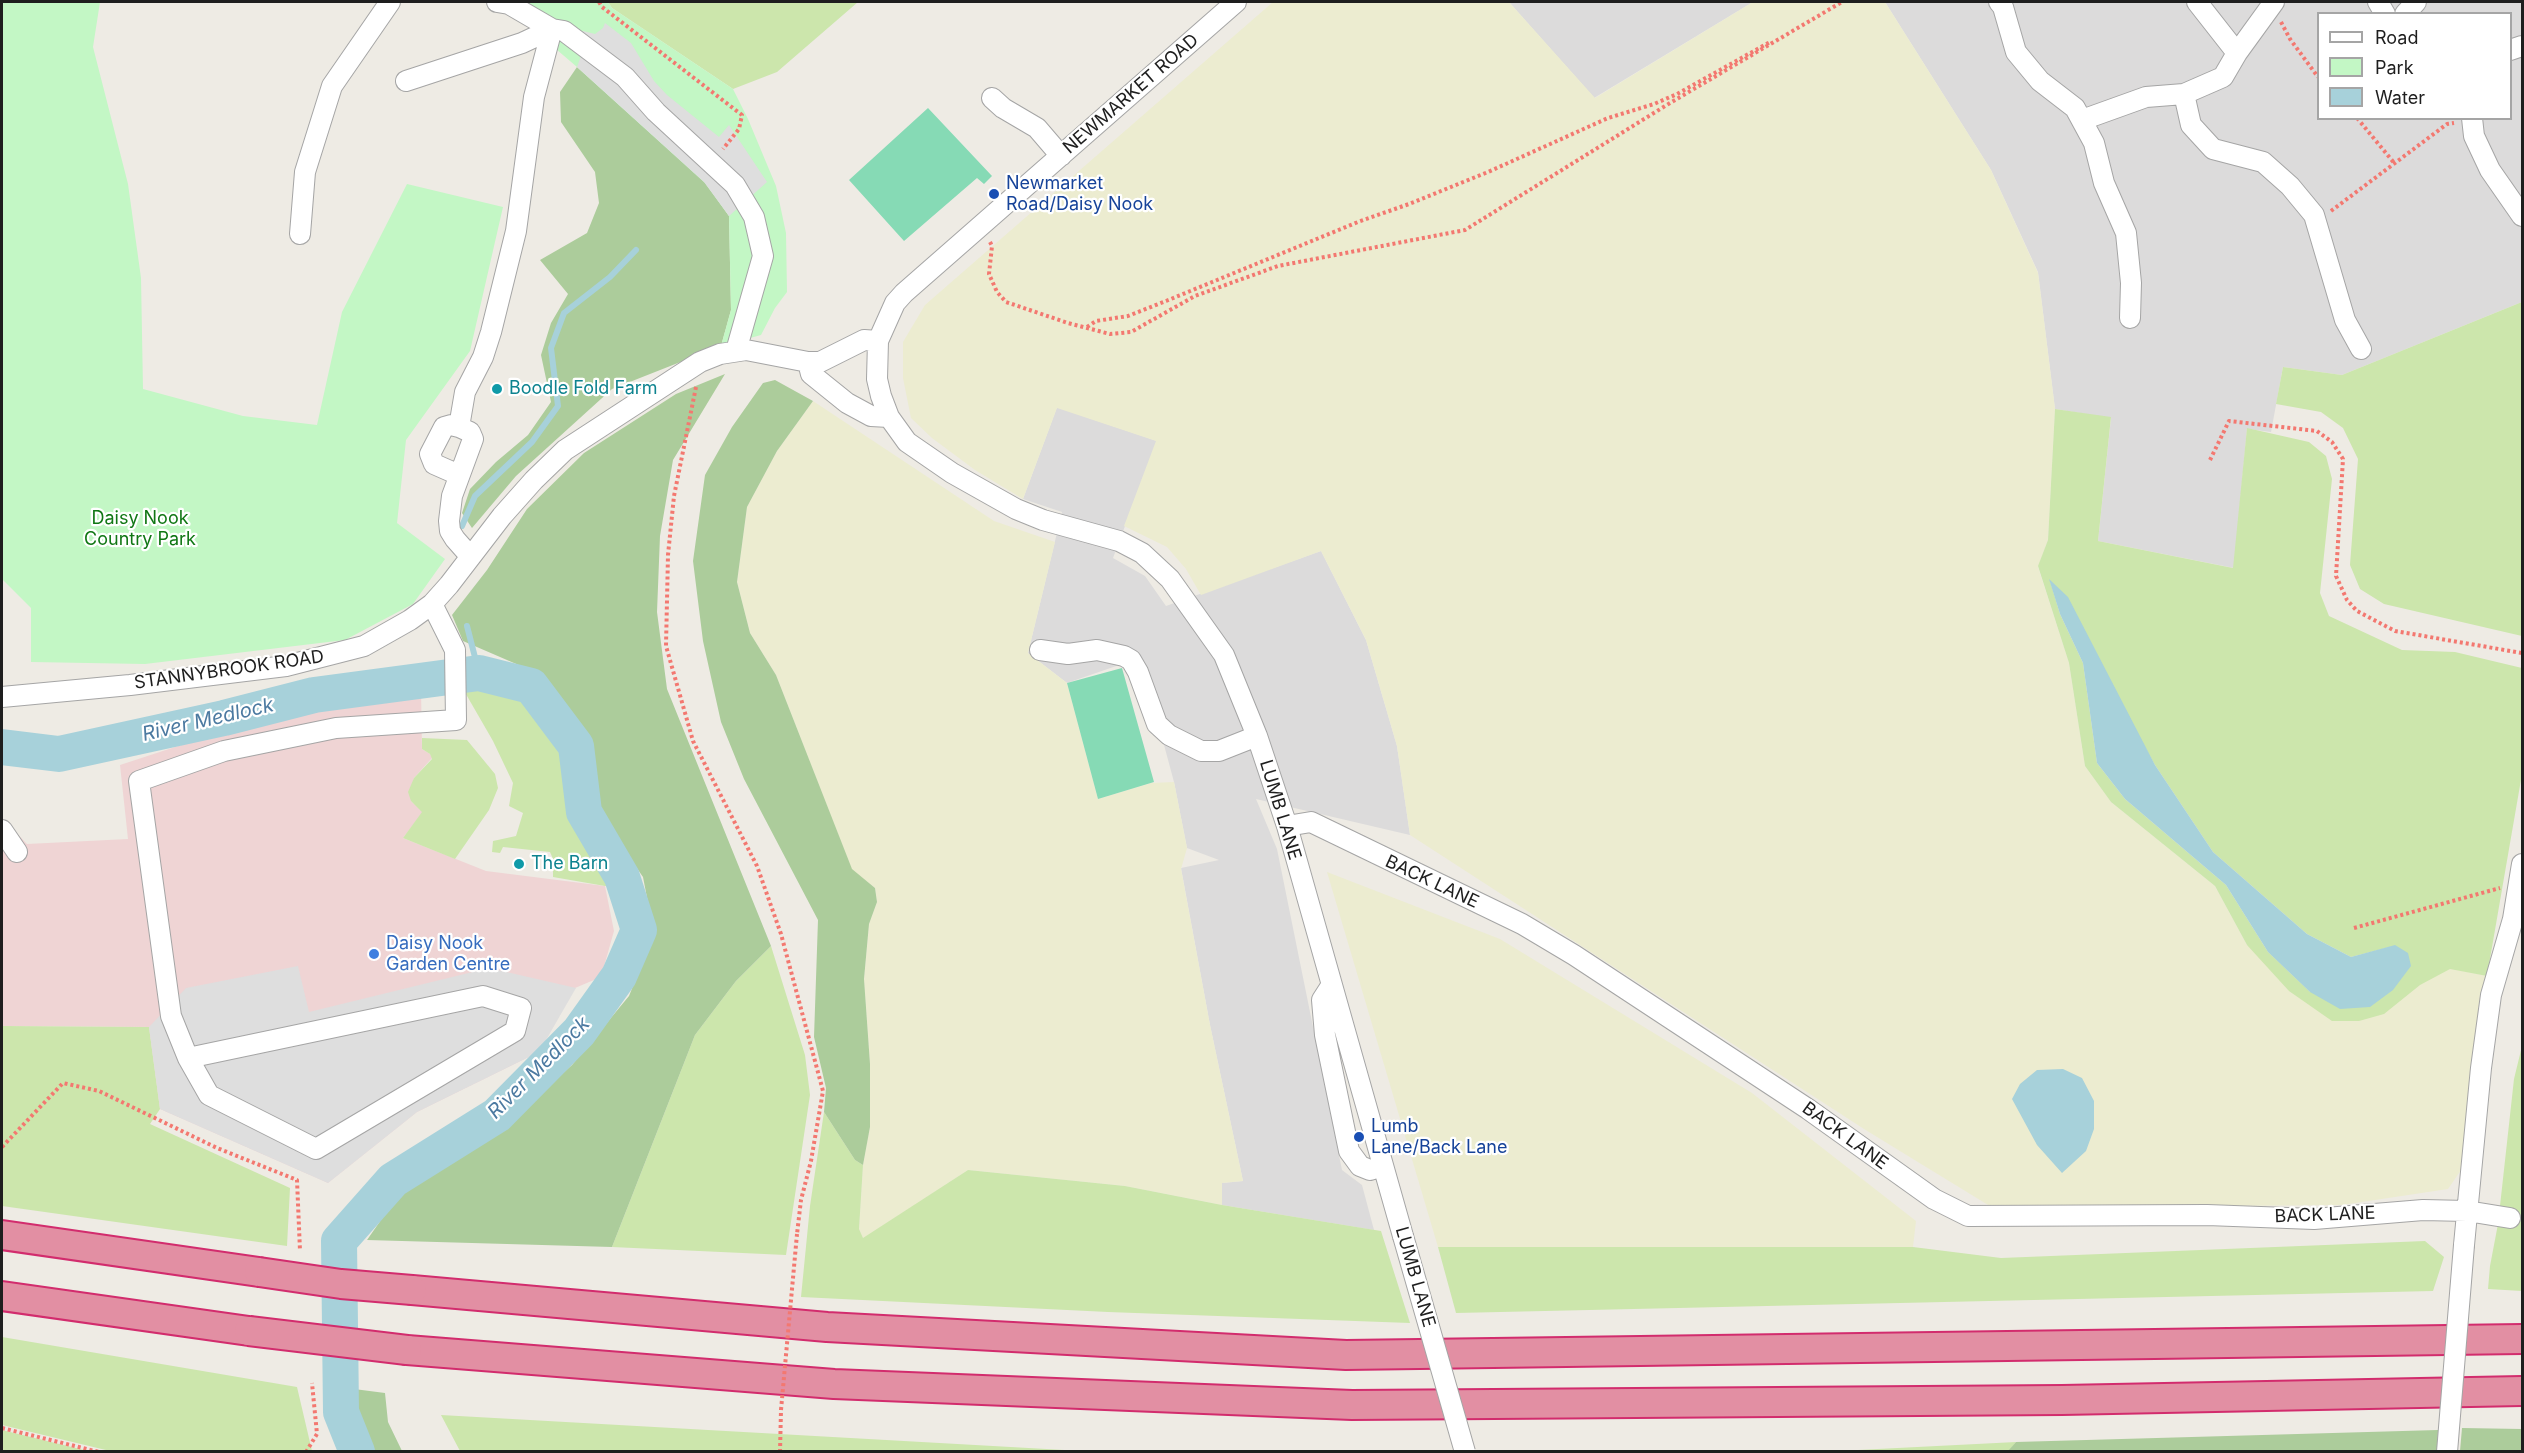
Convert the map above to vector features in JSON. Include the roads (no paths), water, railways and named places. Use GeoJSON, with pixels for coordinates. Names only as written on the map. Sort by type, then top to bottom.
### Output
{"type":"FeatureCollection","features":[{"type":"Feature","properties":{"kind":"highway"},"geometry":{"type":"LineString","coordinates":[[2,1235],[341,1284],[827,1327],[1346,1355],[2523,1339]]}},
{"type":"Feature","properties":{"kind":"highway"},"geometry":{"type":"LineString","coordinates":[[2,1296],[249,1331],[407,1350],[834,1384],[1352,1405],[2050,1400],[2523,1391]]}},
{"type":"Feature","properties":{"kind":"street"},"geometry":{"type":"LineString","coordinates":[[300,234],[304,172],[332,86],[390,2]]}},
{"type":"Feature","properties":{"kind":"street"},"geometry":{"type":"LineString","coordinates":[[497,2],[509,4],[552,30],[564,31],[625,77],[656,112],[735,185],[754,217],[763,256],[736,351]]}},
{"type":"Feature","properties":{"kind":"street","name":"NEWMARKET ROAD"},"geometry":{"type":"LineString","coordinates":[[878,341],[882,327],[900,298],[978,226],[1236,2]]}},
{"type":"Feature","properties":{"kind":"street"},"geometry":{"type":"LineString","coordinates":[[1999,2],[2003,7],[2016,52],[2040,81],[2075,108],[2094,143],[2104,183],[2126,233],[2131,283],[2130,318]]}},
{"type":"Feature","properties":{"kind":"street"},"geometry":{"type":"LineString","coordinates":[[2198,2],[2237,53]]}},
{"type":"Feature","properties":{"kind":"street"},"geometry":{"type":"LineString","coordinates":[[2082,120],[2146,97],[2184,94],[2223,77],[2237,53],[2274,2]]}},
{"type":"Feature","properties":{"kind":"street"},"geometry":{"type":"LineString","coordinates":[[406,81],[522,43],[552,30]]}},
{"type":"Feature","properties":{"kind":"street"},"geometry":{"type":"LineString","coordinates":[[459,427],[465,392],[483,357],[491,332],[516,231],[534,97],[552,30]]}},
{"type":"Feature","properties":{"kind":"street"},"geometry":{"type":"LineString","coordinates":[[2184,94],[2191,125],[2213,149],[2263,162],[2290,186],[2314,215],[2345,320],[2361,349]]}},
{"type":"Feature","properties":{"kind":"street"},"geometry":{"type":"LineString","coordinates":[[992,98],[1003,108],[1037,128],[1061,156]]}},
{"type":"Feature","properties":{"kind":"street"},"geometry":{"type":"LineString","coordinates":[[2472,120],[2474,136],[2490,170],[2523,216]]}},
{"type":"Feature","properties":{"kind":"street","name":"STANNYBROOK ROAD"},"geometry":{"type":"LineString","coordinates":[[2,697],[130,685],[286,666],[364,646],[386,635],[432,604],[534,480],[565,450],[700,362],[736,351],[756,351],[808,362],[819,362],[864,340],[878,341]]}},
{"type":"Feature","properties":{"kind":"street","name":"LUMB LANE"},"geometry":{"type":"LineString","coordinates":[[878,341],[877,379],[880,396],[889,417],[907,441],[952,473],[995,498],[1043,520],[1119,541],[1149,558],[1170,579],[1224,655],[1257,736],[1287,826],[1330,986],[1465,1452]]}},
{"type":"Feature","properties":{"kind":"street"},"geometry":{"type":"LineString","coordinates":[[808,362],[811,374],[847,402],[871,416],[889,417]]}},
{"type":"Feature","properties":{"kind":"street"},"geometry":{"type":"LineString","coordinates":[[459,475],[434,464],[430,454],[441,430],[451,425],[470,432],[473,439],[459,475],[448,515],[450,531],[470,556]]}},
{"type":"Feature","properties":{"kind":"street"},"geometry":{"type":"LineString","coordinates":[[188,1058],[483,996],[521,1008],[515,1031],[316,1149],[209,1095],[188,1058],[171,1016],[139,781],[224,751],[336,729],[456,720],[455,650],[432,604]]}},
{"type":"Feature","properties":{"kind":"street"},"geometry":{"type":"LineString","coordinates":[[1040,650],[1068,654],[1097,650],[1124,656],[1131,660],[1138,672],[1157,724],[1168,735],[1201,751],[1219,751],[1257,736]]}},
{"type":"Feature","properties":{"kind":"street","name":"BACK LANE"},"geometry":{"type":"LineString","coordinates":[[1287,826],[1311,822],[1522,924],[1574,955],[1808,1108],[1934,1199],[1968,1216],[2207,1215],[2314,1219],[2423,1210],[2467,1211],[2510,1218]]}},
{"type":"Feature","properties":{"kind":"street"},"geometry":{"type":"LineString","coordinates":[[2,830],[17,852]]}},
{"type":"Feature","properties":{"kind":"street"},"geometry":{"type":"LineString","coordinates":[[2447,1452],[2481,1068],[2491,995],[2513,919],[2521,877]]}},
{"type":"Feature","properties":{"kind":"street"},"geometry":{"type":"LineString","coordinates":[[1330,986],[1322,1000],[1325,1035],[1349,1151],[1360,1166],[1370,1170],[1383,1166]]}},
{"type":"Feature","properties":{"kind":"water"},"geometry":{"type":"Polygon","coordinates":[[[2049,579],[2068,597],[2155,765],[2213,852],[2307,934],[2351,957],[2395,945],[2408,953],[2411,966],[2393,990],[2370,1007],[2340,1009],[2310,992],[2268,952],[2226,885],[2125,799],[2097,763],[2083,663],[2060,614],[2049,579]]]}},
{"type":"Feature","properties":{"kind":"water"},"geometry":{"type":"Polygon","coordinates":[[[2063,1069],[2082,1078],[2094,1101],[2094,1129],[2086,1151],[2062,1173],[2037,1145],[2012,1099],[2020,1084],[2037,1070],[2063,1069]]]}},
{"type":"Feature","properties":{"kind":"waterway"},"geometry":{"type":"LineString","coordinates":[[462,526],[475,496],[532,442],[558,406],[551,348],[564,313],[610,277],[636,250]]}},
{"type":"Feature","properties":{"kind":"waterway"},"geometry":{"type":"LineString","coordinates":[[467,626],[479,673]]}},
{"type":"Feature","properties":{"kind":"waterway","name":"River Medlock"},"geometry":{"type":"LineString","coordinates":[[2,747],[59,754],[224,718],[314,695],[479,673],[531,686],[576,746],[584,812],[622,877],[639,930],[619,976],[579,1032],[497,1115],[393,1180],[339,1241],[341,1412],[357,1452]]}},
{"type":"Feature","properties":{"kind":"place","name":"Newmarket Road/Daisy Nook"},"geometry":{"type":"Point","coordinates":[994,194]}},
{"type":"Feature","properties":{"kind":"place","name":"Boodle Fold Farm"},"geometry":{"type":"Point","coordinates":[497,389]}},
{"type":"Feature","properties":{"kind":"place","name":"The Barn"},"geometry":{"type":"Point","coordinates":[519,864]}},
{"type":"Feature","properties":{"kind":"place","name":"Daisy Nook Garden Centre"},"geometry":{"type":"Point","coordinates":[374,954]}},
{"type":"Feature","properties":{"kind":"place","name":"Lumb Lane/Back Lane"},"geometry":{"type":"Point","coordinates":[1359,1137]}},
{"type":"Feature","properties":{"kind":"park label","name":"Daisy Nook Country Park"},"geometry":{"type":"Point","coordinates":[140,529]}}]}
